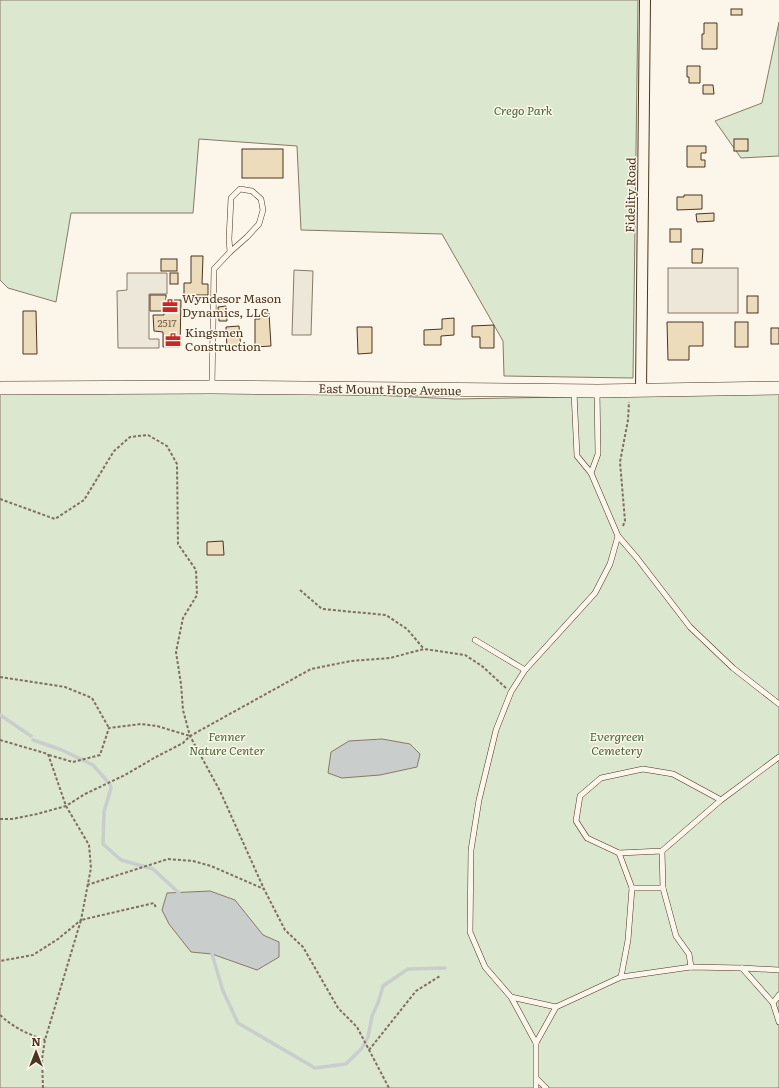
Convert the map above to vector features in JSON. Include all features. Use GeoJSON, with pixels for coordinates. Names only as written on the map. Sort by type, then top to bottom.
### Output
{"type":"FeatureCollection","features":[{"type":"Feature","properties":{"kind":"street","name":"Fidelity Road"},"geometry":{"type":"LineString","coordinates":[[641,390],[645,0]]}},
{"type":"Feature","properties":{"kind":"street","name":"East Mount Hope Avenue"},"geometry":{"type":"LineString","coordinates":[[0,388],[212,387],[597,392],[779,388]]}},
{"type":"Feature","properties":{"kind":"lane"},"geometry":{"type":"LineString","coordinates":[[212,387],[214,269],[247,237],[258,224],[263,210],[261,199],[252,191],[240,189],[231,198],[229,238],[230,252]]}},
{"type":"Feature","properties":{"kind":"lane"},"geometry":{"type":"LineString","coordinates":[[574,391],[577,456],[592,473],[618,536],[637,558],[690,627],[733,668],[779,704]]}},
{"type":"Feature","properties":{"kind":"lane"},"geometry":{"type":"LineString","coordinates":[[592,473],[598,454],[597,392]]}},
{"type":"Feature","properties":{"kind":"lane"},"geometry":{"type":"LineString","coordinates":[[536,1088],[536,1043],[511,997],[485,967],[470,932],[471,850],[479,800],[496,730],[511,692],[524,670],[595,593],[610,564],[618,536]]}},
{"type":"Feature","properties":{"kind":"lane"},"geometry":{"type":"LineString","coordinates":[[475,640],[524,670]]}},
{"type":"Feature","properties":{"kind":"lane"},"geometry":{"type":"LineString","coordinates":[[721,800],[673,774],[643,769],[601,778],[580,796],[576,820],[588,838],[619,853],[662,851],[721,800],[779,757]]}},
{"type":"Feature","properties":{"kind":"lane"},"geometry":{"type":"LineString","coordinates":[[662,851],[662,888],[676,936],[689,954],[691,967]]}},
{"type":"Feature","properties":{"kind":"lane"},"geometry":{"type":"LineString","coordinates":[[619,853],[632,888],[628,940],[621,977]]}},
{"type":"Feature","properties":{"kind":"lane"},"geometry":{"type":"LineString","coordinates":[[632,888],[662,888]]}},
{"type":"Feature","properties":{"kind":"lane"},"geometry":{"type":"LineString","coordinates":[[536,1043],[556,1007],[621,977],[691,967],[779,970]]}},
{"type":"Feature","properties":{"kind":"lane"},"geometry":{"type":"LineString","coordinates":[[742,968],[773,1003],[779,1022]]}},
{"type":"Feature","properties":{"kind":"lane"},"geometry":{"type":"LineString","coordinates":[[773,1003],[779,995]]}},
{"type":"Feature","properties":{"kind":"lane"},"geometry":{"type":"LineString","coordinates":[[511,997],[556,1007]]}},
{"type":"Feature","properties":{"kind":"lane"},"geometry":{"type":"LineString","coordinates":[[537,1079],[546,1088]]}},
{"type":"Feature","properties":{"kind":"path"},"geometry":{"type":"LineString","coordinates":[[618,536],[625,521],[620,462],[628,420],[629,402]]}},
{"type":"Feature","properties":{"kind":"path"},"geometry":{"type":"LineString","coordinates":[[0,499],[55,519],[84,500],[114,451],[130,437],[148,435],[167,446],[177,464],[178,544],[196,570],[197,595],[183,618],[176,652],[183,710],[190,736],[220,791],[284,930],[303,948],[338,1008],[357,1027],[389,1088]]}},
{"type":"Feature","properties":{"kind":"path"},"geometry":{"type":"LineString","coordinates":[[300,590],[322,608],[386,615],[407,629],[424,649]]}},
{"type":"Feature","properties":{"kind":"path"},"geometry":{"type":"LineString","coordinates":[[0,819],[12,819],[66,806],[84,794],[125,775],[182,743],[190,736],[311,669],[351,661],[390,658],[424,649],[465,655],[482,666],[511,692]]}},
{"type":"Feature","properties":{"kind":"path"},"geometry":{"type":"LineString","coordinates":[[0,677],[65,687],[92,698],[109,728],[100,755],[73,762],[0,740]]}},
{"type":"Feature","properties":{"kind":"path"},"geometry":{"type":"LineString","coordinates":[[109,728],[141,724],[157,726],[190,736]]}},
{"type":"Feature","properties":{"kind":"path"},"geometry":{"type":"LineString","coordinates":[[43,1088],[42,1059],[45,1040],[81,920],[90,868],[89,845],[66,806],[48,754]]}},
{"type":"Feature","properties":{"kind":"path"},"geometry":{"type":"LineString","coordinates":[[87,885],[168,859],[193,861],[211,866],[264,889]]}},
{"type":"Feature","properties":{"kind":"path"},"geometry":{"type":"LineString","coordinates":[[0,961],[33,955],[58,939],[81,920],[154,903],[156,908]]}},
{"type":"Feature","properties":{"kind":"path"},"geometry":{"type":"LineString","coordinates":[[369,1050],[416,991],[440,976]]}},
{"type":"Feature","properties":{"kind":"path"},"geometry":{"type":"LineString","coordinates":[[0,1015],[10,1024],[27,1034],[45,1040]]}},
{"type":"Feature","properties":{"kind":"green space","name":"Crego Park"},"geometry":{"type":"Polygon","coordinates":[[[0,0],[638,0],[633,378],[504,376],[503,341],[442,234],[301,230],[297,146],[199,139],[193,213],[71,213],[56,302],[8,288],[0,280],[0,0]]]}},
{"type":"Feature","properties":{"kind":"green space"},"geometry":{"type":"Polygon","coordinates":[[[779,22],[779,156],[741,158],[715,121],[762,103],[779,22]]]}},
{"type":"Feature","properties":{"kind":"green space"},"geometry":{"type":"Polygon","coordinates":[[[212,387],[455,399],[779,393],[779,1088],[0,1088],[0,388],[212,387]]]}},
{"type":"Feature","properties":{"kind":"shaded area"},"geometry":{"type":"Polygon","coordinates":[[[668,268],[738,268],[738,313],[668,313],[668,268]]]}},
{"type":"Feature","properties":{"kind":"shaded area"},"geometry":{"type":"Polygon","coordinates":[[[294,270],[313,271],[311,335],[292,335],[294,270]]]}},
{"type":"Feature","properties":{"kind":"shaded area"},"geometry":{"type":"Polygon","coordinates":[[[127,273],[167,273],[167,294],[149,294],[149,339],[159,339],[159,348],[118,348],[117,291],[127,290],[127,273]]]}},
{"type":"Feature","properties":{"kind":"shaded area"},"geometry":{"type":"Polygon","coordinates":[[[382,739],[410,744],[420,754],[417,767],[380,775],[342,778],[328,773],[331,752],[349,741],[382,739]]]}},
{"type":"Feature","properties":{"kind":"shaded area"},"geometry":{"type":"Polygon","coordinates":[[[210,891],[235,900],[263,935],[279,942],[279,957],[257,970],[212,954],[191,952],[169,924],[162,910],[167,893],[210,891]]]}},
{"type":"Feature","properties":{"kind":"building"},"geometry":{"type":"Polygon","coordinates":[[[731,9],[742,9],[742,15],[731,15],[731,9]]]}},
{"type":"Feature","properties":{"kind":"building"},"geometry":{"type":"Polygon","coordinates":[[[704,23],[717,23],[717,49],[702,49],[704,23]]]}},
{"type":"Feature","properties":{"kind":"building"},"geometry":{"type":"Polygon","coordinates":[[[687,66],[700,66],[700,83],[689,83],[689,77],[687,77],[687,66]]]}},
{"type":"Feature","properties":{"kind":"building"},"geometry":{"type":"Polygon","coordinates":[[[703,85],[713,85],[714,94],[703,94],[703,85]]]}},
{"type":"Feature","properties":{"kind":"building"},"geometry":{"type":"Polygon","coordinates":[[[734,139],[748,139],[748,151],[734,151],[734,139]]]}},
{"type":"Feature","properties":{"kind":"building"},"geometry":{"type":"Polygon","coordinates":[[[687,146],[706,146],[706,153],[701,153],[701,160],[705,160],[705,167],[687,167],[687,146]]]}},
{"type":"Feature","properties":{"kind":"building"},"geometry":{"type":"Polygon","coordinates":[[[242,149],[283,149],[283,178],[242,178],[242,149]]]}},
{"type":"Feature","properties":{"kind":"building"},"geometry":{"type":"Polygon","coordinates":[[[684,195],[702,195],[702,209],[677,210],[677,197],[684,197],[684,195]]]}},
{"type":"Feature","properties":{"kind":"building"},"geometry":{"type":"Polygon","coordinates":[[[714,213],[714,221],[697,222],[696,214],[714,213]]]}},
{"type":"Feature","properties":{"kind":"building"},"geometry":{"type":"Polygon","coordinates":[[[670,229],[681,229],[681,242],[670,242],[670,229]]]}},
{"type":"Feature","properties":{"kind":"building"},"geometry":{"type":"Polygon","coordinates":[[[692,249],[703,249],[702,263],[692,263],[692,249]]]}},
{"type":"Feature","properties":{"kind":"building"},"geometry":{"type":"Polygon","coordinates":[[[191,256],[203,256],[202,284],[208,284],[208,295],[184,295],[184,283],[191,283],[191,256]]]}},
{"type":"Feature","properties":{"kind":"building"},"geometry":{"type":"Polygon","coordinates":[[[161,259],[177,259],[177,271],[161,271],[161,259]]]}},
{"type":"Feature","properties":{"kind":"building"},"geometry":{"type":"Polygon","coordinates":[[[170,273],[178,273],[178,284],[170,284],[170,273]]]}},
{"type":"Feature","properties":{"kind":"building"},"geometry":{"type":"Polygon","coordinates":[[[150,295],[166,295],[166,300],[181,300],[180,347],[163,347],[163,332],[154,331],[153,315],[164,315],[164,311],[150,311],[150,295]]]}},
{"type":"Feature","properties":{"kind":"building"},"geometry":{"type":"Polygon","coordinates":[[[747,296],[758,296],[758,313],[747,313],[747,296]]]}},
{"type":"Feature","properties":{"kind":"building"},"geometry":{"type":"Polygon","coordinates":[[[226,306],[227,321],[219,321],[218,307],[226,306]]]}},
{"type":"Feature","properties":{"kind":"building"},"geometry":{"type":"Polygon","coordinates":[[[23,311],[36,311],[37,354],[23,354],[23,311]]]}},
{"type":"Feature","properties":{"kind":"building"},"geometry":{"type":"Polygon","coordinates":[[[260,313],[269,313],[271,346],[255,347],[255,319],[260,319],[260,313]]]}},
{"type":"Feature","properties":{"kind":"building"},"geometry":{"type":"Polygon","coordinates":[[[454,318],[454,335],[441,336],[441,345],[424,345],[424,330],[442,329],[442,319],[454,318]]]}},
{"type":"Feature","properties":{"kind":"building"},"geometry":{"type":"Polygon","coordinates":[[[667,322],[703,322],[703,346],[689,346],[689,360],[668,360],[667,322]]]}},
{"type":"Feature","properties":{"kind":"building"},"geometry":{"type":"Polygon","coordinates":[[[735,322],[748,322],[748,347],[735,347],[735,322]]]}},
{"type":"Feature","properties":{"kind":"building"},"geometry":{"type":"Polygon","coordinates":[[[494,325],[494,348],[480,348],[480,337],[472,337],[472,326],[494,325]]]}},
{"type":"Feature","properties":{"kind":"building"},"geometry":{"type":"Polygon","coordinates":[[[239,326],[241,349],[227,350],[226,327],[239,326]]]}},
{"type":"Feature","properties":{"kind":"building"},"geometry":{"type":"Polygon","coordinates":[[[357,327],[372,327],[372,353],[358,354],[357,327]]]}},
{"type":"Feature","properties":{"kind":"building"},"geometry":{"type":"Polygon","coordinates":[[[771,328],[779,328],[779,344],[771,344],[771,328]]]}},
{"type":"Feature","properties":{"kind":"building"},"geometry":{"type":"Polygon","coordinates":[[[223,541],[224,555],[207,555],[207,542],[223,541]]]}},
{"type":"Feature","properties":{"kind":"waterway"},"geometry":{"type":"LineString","coordinates":[[0,715],[31,736]]}},
{"type":"Feature","properties":{"kind":"waterway"},"geometry":{"type":"LineString","coordinates":[[33,740],[62,750],[93,765],[107,781]]}},
{"type":"Feature","properties":{"kind":"waterway"},"geometry":{"type":"LineString","coordinates":[[110,785],[111,788],[104,812],[103,844],[121,860],[153,869],[179,893]]}},
{"type":"Feature","properties":{"kind":"waterway"},"geometry":{"type":"LineString","coordinates":[[212,954],[223,991],[238,1023],[315,1068],[346,1064],[362,1048],[368,1037],[372,1016],[383,986],[408,969],[445,968]]}},
{"type":"Feature","properties":{"kind":"place","name":"Wyndesor Mason Dynamics, LLC"},"geometry":{"type":"Point","coordinates":[170,306]}},
{"type":"Feature","properties":{"kind":"place","name":"Kingsmen Construction"},"geometry":{"type":"Point","coordinates":[173,340]}},
{"type":"Feature","properties":{"kind":"park label","name":"Fenner Nature Center"},"geometry":{"type":"Point","coordinates":[227,744]}},
{"type":"Feature","properties":{"kind":"park label","name":"Evergreen Cemetery"},"geometry":{"type":"Point","coordinates":[617,744]}}]}
